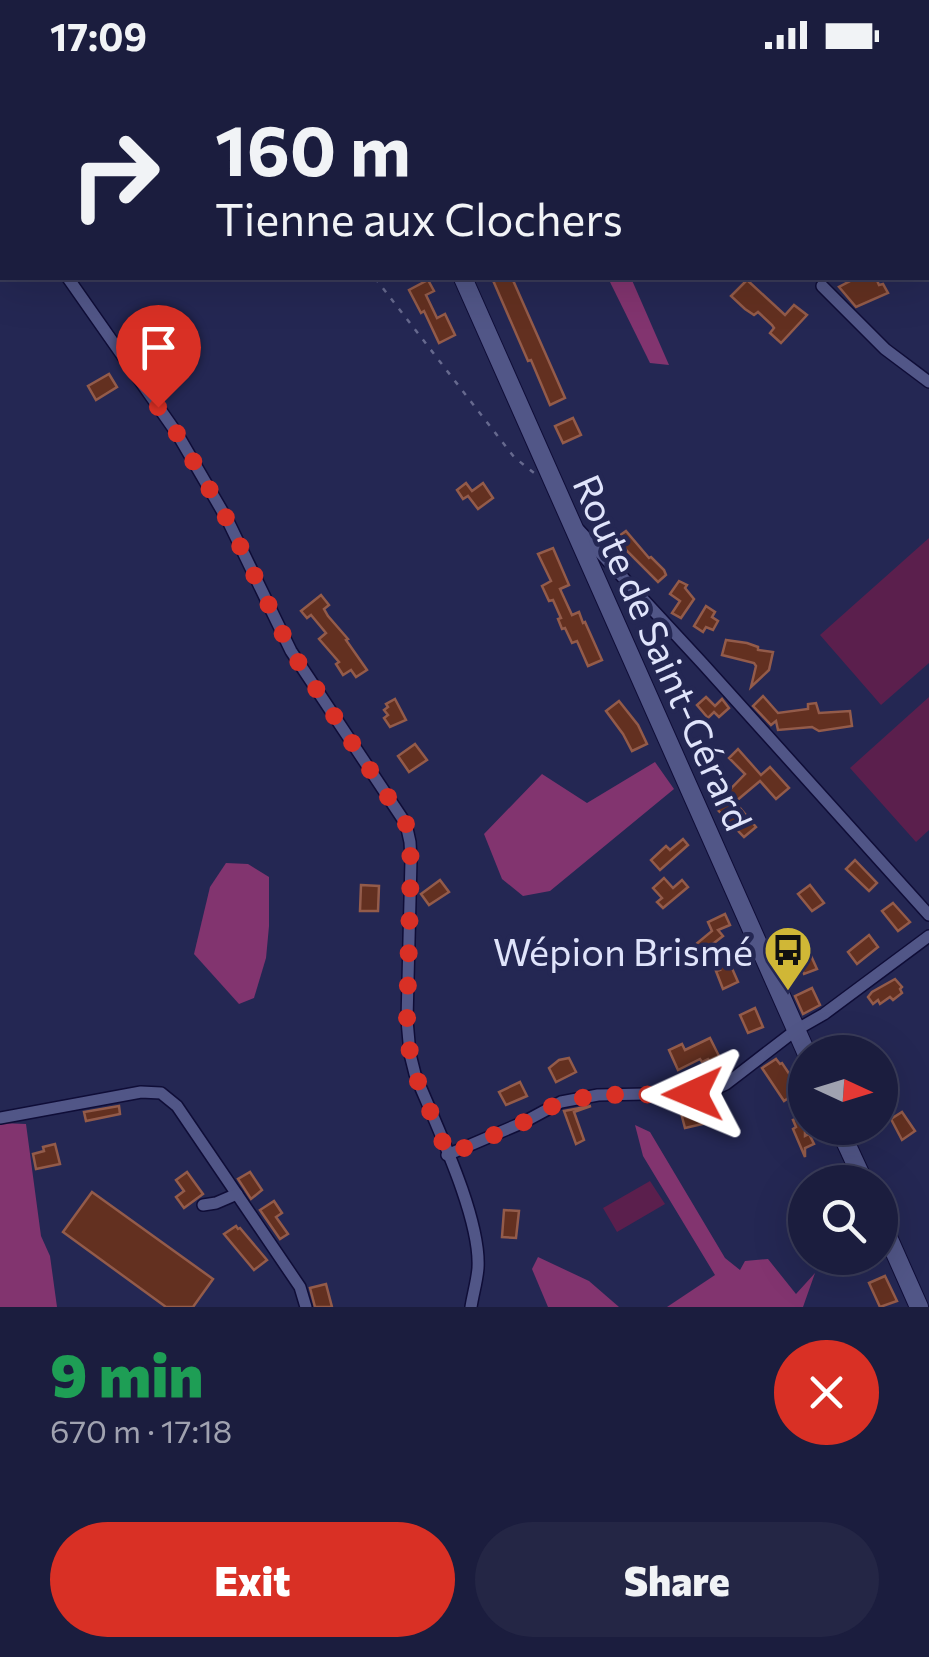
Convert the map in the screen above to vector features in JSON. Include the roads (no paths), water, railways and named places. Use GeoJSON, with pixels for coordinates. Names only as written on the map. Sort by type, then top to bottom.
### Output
{"type":"FeatureCollection","features":[{"type":"Feature","properties":{"kind":"main road","name":"Route de Saint-Gérard"},"geometry":{"type":"LineString","coordinates":[[464,280],[798,1035]]}},
{"type":"Feature","properties":{"kind":"main road"},"geometry":{"type":"LineString","coordinates":[[898,1260],[919,1307]]}},
{"type":"Feature","properties":{"kind":"street"},"geometry":{"type":"LineString","coordinates":[[69,280],[178,435],[228,521],[291,651],[406,824],[411,860],[407,1020],[410,1054],[475,1238],[478,1266],[471,1307]]}},
{"type":"Feature","properties":{"kind":"street"},"geometry":{"type":"LineString","coordinates":[[822,286],[886,349],[929,382]]}},
{"type":"Feature","properties":{"kind":"street"},"geometry":{"type":"LineString","coordinates":[[571,522],[929,915]]}},
{"type":"Feature","properties":{"kind":"street"},"geometry":{"type":"LineString","coordinates":[[448,1155],[560,1102],[598,1095],[711,1091],[737,1077],[929,936]]}},
{"type":"Feature","properties":{"kind":"street"},"geometry":{"type":"LineString","coordinates":[[0,1118],[141,1092],[161,1093],[177,1106],[300,1287],[306,1307]]}},
{"type":"Feature","properties":{"kind":"street"},"geometry":{"type":"LineString","coordinates":[[203,1204],[236,1194]]}},
{"type":"Feature","properties":{"kind":"place","name":"Wépion Brismé"},"geometry":{"type":"Point","coordinates":[788,992]}}]}
